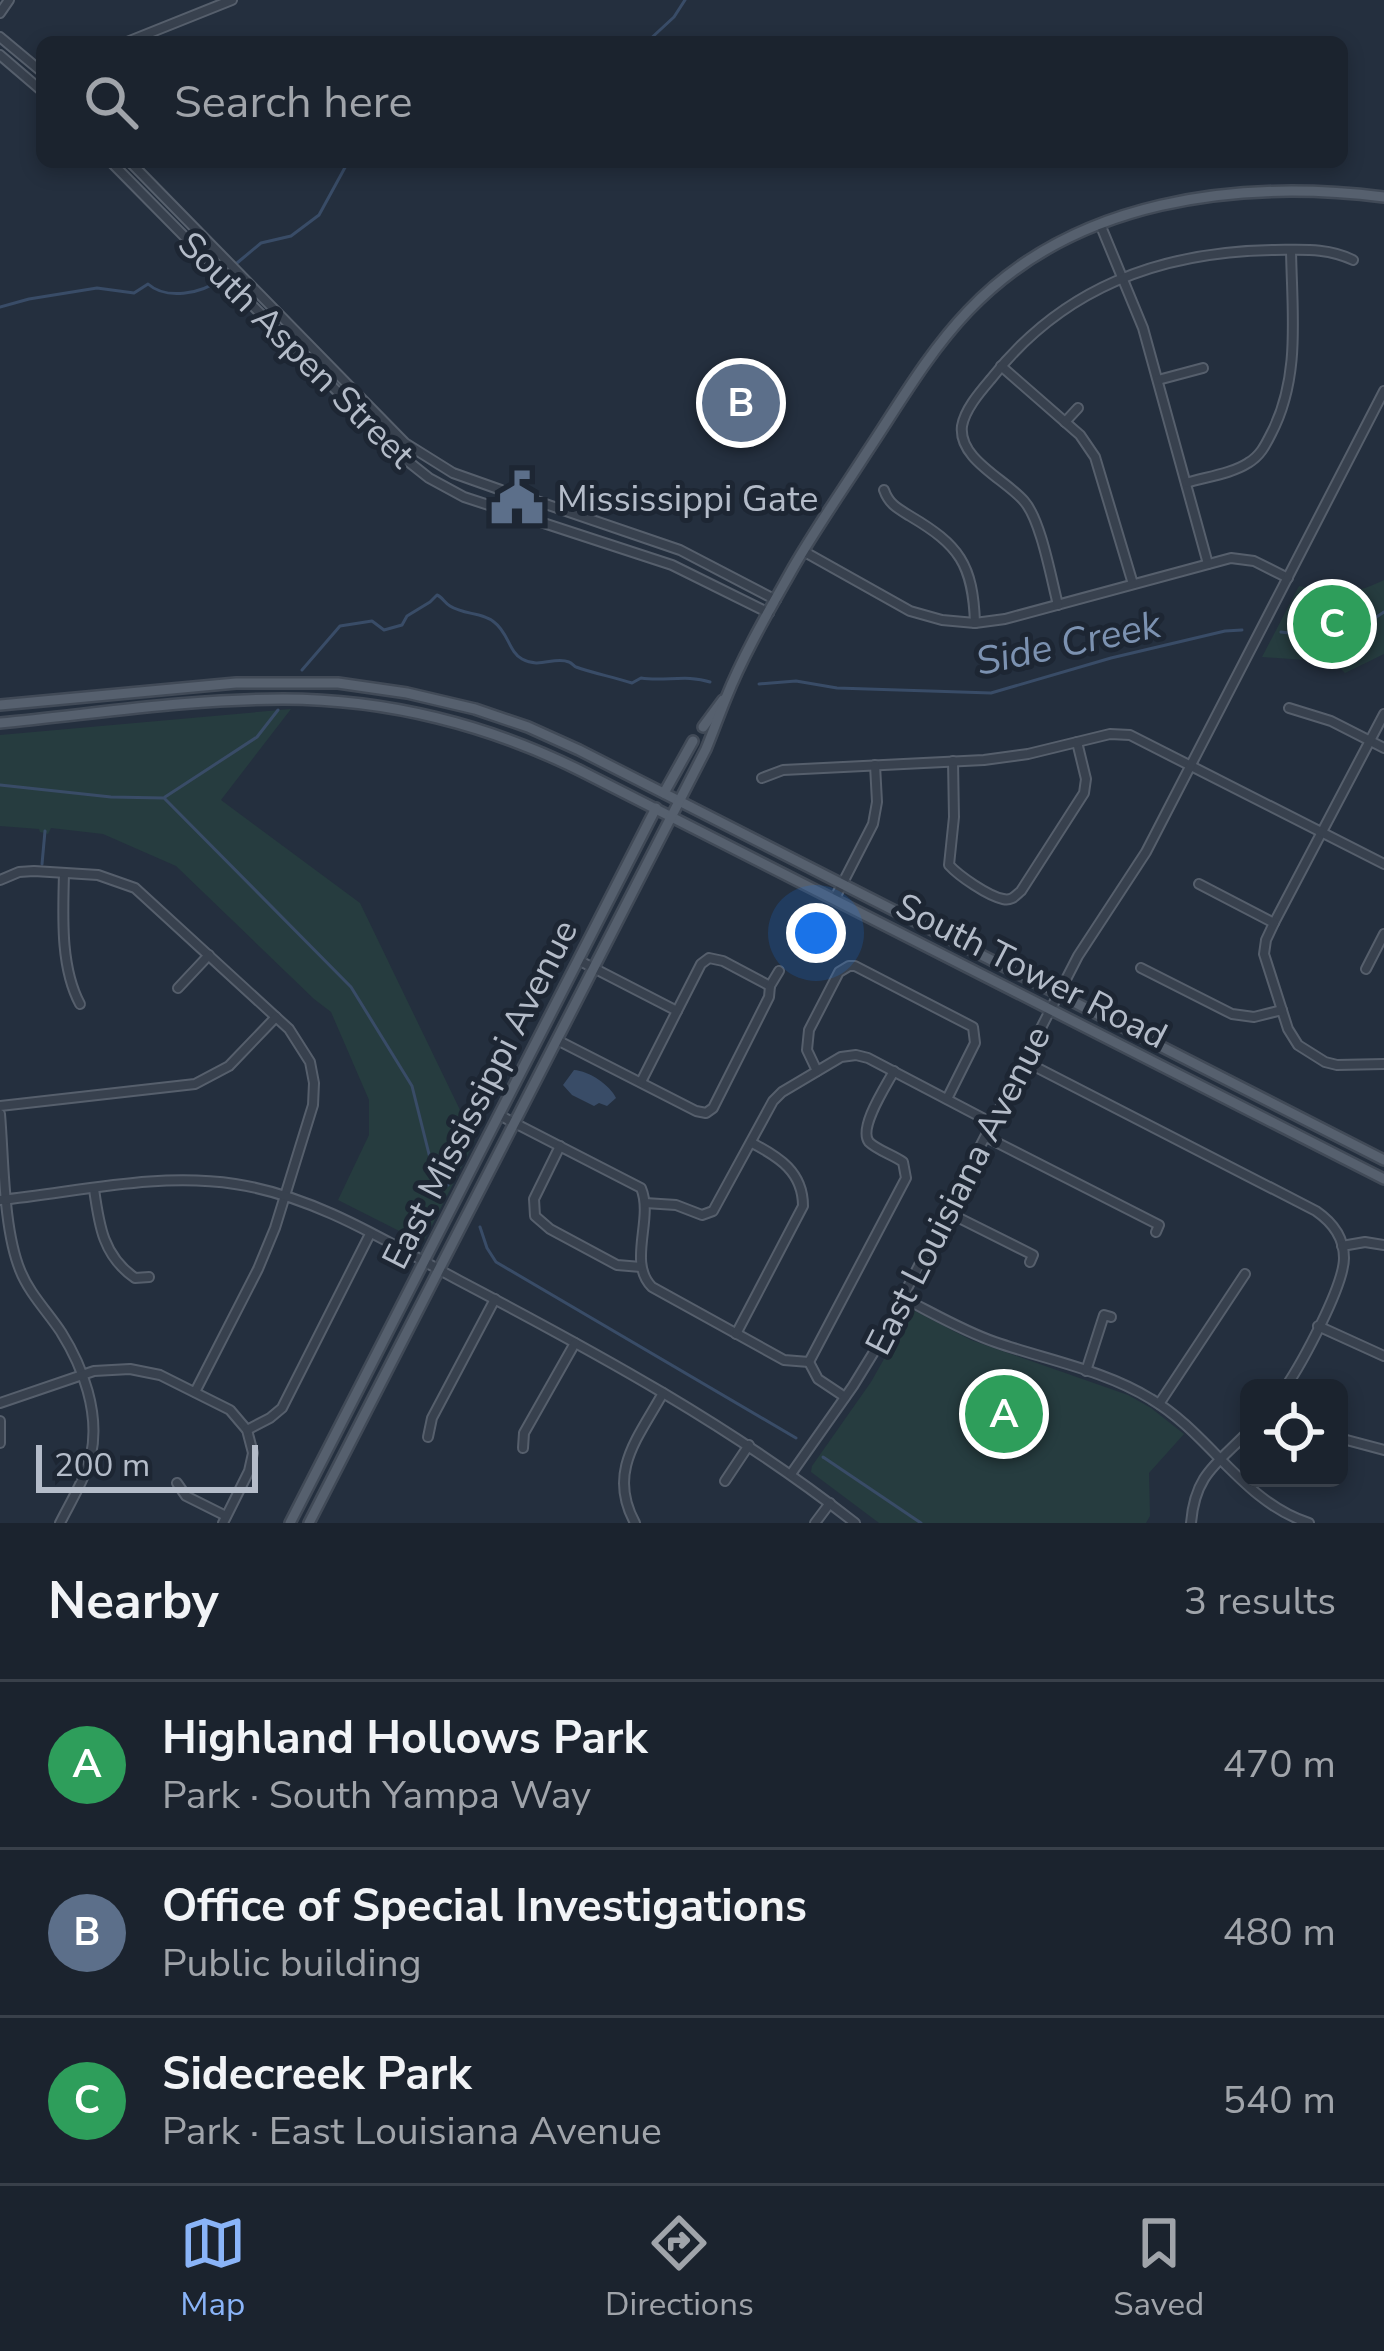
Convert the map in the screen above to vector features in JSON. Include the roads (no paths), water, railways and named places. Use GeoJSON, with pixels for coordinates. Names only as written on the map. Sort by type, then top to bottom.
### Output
{"type":"FeatureCollection","features":[{"type":"Feature","properties":{"kind":"main road","name":"East Mississippi Avenue"},"geometry":{"type":"LineString","coordinates":[[309,1523],[713,734],[776,600],[803,551],[958,320],[1016,268],[1054,244],[1151,206],[1212,195],[1318,192],[1384,197]]}},
{"type":"Feature","properties":{"kind":"main road"},"geometry":{"type":"LineString","coordinates":[[0,705],[236,682],[313,682],[435,699],[487,712],[549,736]]}},
{"type":"Feature","properties":{"kind":"main road","name":"East Mississippi Avenue"},"geometry":{"type":"LineString","coordinates":[[703,727],[727,696]]}},
{"type":"Feature","properties":{"kind":"main road"},"geometry":{"type":"LineString","coordinates":[[0,723],[283,699],[378,706],[480,730],[499,729],[536,743],[549,736]]}},
{"type":"Feature","properties":{"kind":"main road","name":"South Tower Road"},"geometry":{"type":"LineString","coordinates":[[480,730],[561,760],[1384,1179]]}},
{"type":"Feature","properties":{"kind":"main road","name":"South Tower Road"},"geometry":{"type":"LineString","coordinates":[[549,736],[1384,1160]]}},
{"type":"Feature","properties":{"kind":"main road","name":"East Mississippi Avenue"},"geometry":{"type":"LineString","coordinates":[[290,1523],[693,740]]}},
{"type":"Feature","properties":{"kind":"street"},"geometry":{"type":"LineString","coordinates":[[0,13],[9,0]]}},
{"type":"Feature","properties":{"kind":"street"},"geometry":{"type":"LineString","coordinates":[[142,36],[232,0]]}},
{"type":"Feature","properties":{"kind":"street"},"geometry":{"type":"LineString","coordinates":[[0,37],[36,67]]}},
{"type":"Feature","properties":{"kind":"street"},"geometry":{"type":"LineString","coordinates":[[0,55],[36,86]]}},
{"type":"Feature","properties":{"kind":"street","name":"South Aspen Street"},"geometry":{"type":"LineString","coordinates":[[117,168],[400,455],[429,478],[464,496],[681,568],[769,613]]}},
{"type":"Feature","properties":{"kind":"street","name":"South Aspen Street"},"geometry":{"type":"LineString","coordinates":[[136,168],[405,442],[453,473],[501,490]]}},
{"type":"Feature","properties":{"kind":"street"},"geometry":{"type":"LineString","coordinates":[[152,204],[162,194]]}},
{"type":"Feature","properties":{"kind":"street"},"geometry":{"type":"LineString","coordinates":[[1100,224],[1143,328],[1208,564]]}},
{"type":"Feature","properties":{"kind":"street"},"geometry":{"type":"LineString","coordinates":[[1186,483],[1250,463],[1277,424],[1292,364],[1291,250]]}},
{"type":"Feature","properties":{"kind":"street"},"geometry":{"type":"LineString","coordinates":[[1058,605],[1030,509],[973,456],[963,438],[965,415],[1001,366],[1081,298],[1173,260],[1291,250],[1338,252],[1353,260]]}},
{"type":"Feature","properties":{"kind":"street"},"geometry":{"type":"LineString","coordinates":[[1001,366],[1087,443],[1102,471],[1133,584]]}},
{"type":"Feature","properties":{"kind":"street"},"geometry":{"type":"LineString","coordinates":[[1158,380],[1203,368]]}},
{"type":"Feature","properties":{"kind":"street","name":"East Louisiana Avenue"},"geometry":{"type":"LineString","coordinates":[[791,1474],[845,1397],[904,1298],[1058,994],[1098,921],[1138,865],[1384,392]]}},
{"type":"Feature","properties":{"kind":"street"},"geometry":{"type":"LineString","coordinates":[[1065,422],[1078,408]]}},
{"type":"Feature","properties":{"kind":"street"},"geometry":{"type":"LineString","coordinates":[[884,490],[890,503],[934,530],[959,554],[970,578],[975,623]]}},
{"type":"Feature","properties":{"kind":"street"},"geometry":{"type":"LineString","coordinates":[[525,497],[689,554],[776,600]]}},
{"type":"Feature","properties":{"kind":"street"},"geometry":{"type":"LineString","coordinates":[[620,548],[625,530]]}},
{"type":"Feature","properties":{"kind":"street"},"geometry":{"type":"LineString","coordinates":[[643,555],[649,538]]}},
{"type":"Feature","properties":{"kind":"street"},"geometry":{"type":"LineString","coordinates":[[803,551],[910,611],[975,623],[1231,558],[1247,559],[1288,578]]}},
{"type":"Feature","properties":{"kind":"street"},"geometry":{"type":"LineString","coordinates":[[1289,708],[1330,721],[1384,748]]}},
{"type":"Feature","properties":{"kind":"street"},"geometry":{"type":"LineString","coordinates":[[1384,714],[1274,923],[1264,954],[1293,1038],[1313,1057],[1337,1065],[1384,1064]]}},
{"type":"Feature","properties":{"kind":"street","name":"East Mississippi Avenue"},"geometry":{"type":"LineString","coordinates":[[693,740],[703,727]]}},
{"type":"Feature","properties":{"kind":"street"},"geometry":{"type":"LineString","coordinates":[[762,778],[783,770],[1013,757],[1110,734],[1130,735],[1384,864]]}},
{"type":"Feature","properties":{"kind":"street"},"geometry":{"type":"LineString","coordinates":[[953,761],[950,865],[961,877],[1003,899],[1013,898],[1084,793],[1086,779],[1077,742]]}},
{"type":"Feature","properties":{"kind":"street"},"geometry":{"type":"LineString","coordinates":[[834,900],[873,824],[875,765]]}},
{"type":"Feature","properties":{"kind":"street"},"geometry":{"type":"LineString","coordinates":[[0,880],[27,871],[64,873],[108,877],[136,888],[304,1050],[314,1083],[311,1115],[286,1196],[264,1257],[195,1392]]}},
{"type":"Feature","properties":{"kind":"street"},"geometry":{"type":"LineString","coordinates":[[64,873],[70,987],[80,1004]]}},
{"type":"Feature","properties":{"kind":"street"},"geometry":{"type":"LineString","coordinates":[[1199,884],[1274,923]]}},
{"type":"Feature","properties":{"kind":"street"},"geometry":{"type":"LineString","coordinates":[[1366,969],[1384,934]]}},
{"type":"Feature","properties":{"kind":"street"},"geometry":{"type":"LineString","coordinates":[[178,988],[209,955]]}},
{"type":"Feature","properties":{"kind":"street"},"geometry":{"type":"LineString","coordinates":[[640,1082],[701,964],[710,958],[723,962],[770,986]]}},
{"type":"Feature","properties":{"kind":"street"},"geometry":{"type":"LineString","coordinates":[[578,960],[677,1011]]}},
{"type":"Feature","properties":{"kind":"street"},"geometry":{"type":"LineString","coordinates":[[817,1071],[807,1050],[809,1030],[839,972],[855,966],[973,1027],[975,1043],[946,1099]]}},
{"type":"Feature","properties":{"kind":"street"},"geometry":{"type":"LineString","coordinates":[[1142,968],[1232,1014],[1254,1017],[1282,1010]]}},
{"type":"Feature","properties":{"kind":"street"},"geometry":{"type":"LineString","coordinates":[[556,1040],[706,1113],[713,1108],[779,971]]}},
{"type":"Feature","properties":{"kind":"street"},"geometry":{"type":"LineString","coordinates":[[60,1523],[87,1468],[91,1402],[70,1347],[20,1270],[3,1199],[0,1110],[217,1079],[276,1018]]}},
{"type":"Feature","properties":{"kind":"street"},"geometry":{"type":"LineString","coordinates":[[645,1203],[676,1205],[695,1214],[713,1211],[773,1101],[841,1057],[868,1058],[992,1123]]}},
{"type":"Feature","properties":{"kind":"street"},"geometry":{"type":"LineString","coordinates":[[1024,1061],[1316,1210],[1335,1228],[1343,1269],[1291,1379]]}},
{"type":"Feature","properties":{"kind":"street"},"geometry":{"type":"LineString","coordinates":[[809,1362],[906,1178],[902,1162],[872,1144],[866,1135],[866,1125],[894,1071]]}},
{"type":"Feature","properties":{"kind":"street"},"geometry":{"type":"LineString","coordinates":[[499,1115],[636,1184],[645,1203],[641,1267],[652,1287],[784,1360],[809,1362]]}},
{"type":"Feature","properties":{"kind":"street"},"geometry":{"type":"LineString","coordinates":[[986,1136],[1160,1225],[1156,1232]]}},
{"type":"Feature","properties":{"kind":"street"},"geometry":{"type":"LineString","coordinates":[[736,1334],[803,1206],[800,1184],[785,1162],[752,1143]]}},
{"type":"Feature","properties":{"kind":"street"},"geometry":{"type":"LineString","coordinates":[[560,1146],[534,1199],[535,1216],[617,1265],[641,1267]]}},
{"type":"Feature","properties":{"kind":"street"},"geometry":{"type":"LineString","coordinates":[[3,1199],[150,1182],[203,1181],[238,1184],[319,1208],[663,1393],[749,1445],[855,1523]]}},
{"type":"Feature","properties":{"kind":"street"},"geometry":{"type":"LineString","coordinates":[[94,1189],[101,1236],[111,1256],[135,1278],[149,1277]]}},
{"type":"Feature","properties":{"kind":"street"},"geometry":{"type":"LineString","coordinates":[[947,1212],[1033,1256],[1030,1262]]}},
{"type":"Feature","properties":{"kind":"street"},"geometry":{"type":"LineString","coordinates":[[247,1430],[282,1408],[370,1234]]}},
{"type":"Feature","properties":{"kind":"street"},"geometry":{"type":"LineString","coordinates":[[1342,1246],[1372,1241],[1384,1245]]}},
{"type":"Feature","properties":{"kind":"street"},"geometry":{"type":"LineString","coordinates":[[1160,1404],[1245,1274]]}},
{"type":"Feature","properties":{"kind":"street"},"geometry":{"type":"LineString","coordinates":[[904,1298],[988,1339],[1128,1386],[1185,1424],[1261,1497],[1297,1521],[1309,1523]]}},
{"type":"Feature","properties":{"kind":"street"},"geometry":{"type":"LineString","coordinates":[[428,1437],[432,1418],[495,1299]]}},
{"type":"Feature","properties":{"kind":"street"},"geometry":{"type":"LineString","coordinates":[[1086,1371],[1104,1315],[1111,1318]]}},
{"type":"Feature","properties":{"kind":"street"},"geometry":{"type":"LineString","coordinates":[[1318,1326],[1384,1356]]}},
{"type":"Feature","properties":{"kind":"street"},"geometry":{"type":"LineString","coordinates":[[523,1448],[524,1433],[575,1343]]}},
{"type":"Feature","properties":{"kind":"street"},"geometry":{"type":"LineString","coordinates":[[809,1362],[818,1379],[845,1397]]}},
{"type":"Feature","properties":{"kind":"street"},"geometry":{"type":"LineString","coordinates":[[0,1403],[106,1369],[160,1375],[230,1411],[247,1430],[253,1453],[250,1471],[225,1520],[186,1496],[177,1483]]}},
{"type":"Feature","properties":{"kind":"street"},"geometry":{"type":"LineString","coordinates":[[617,1523],[633,1519],[623,1496],[624,1466],[663,1393]]}},
{"type":"Feature","properties":{"kind":"street"},"geometry":{"type":"LineString","coordinates":[[0,1421],[0,1443]]}},
{"type":"Feature","properties":{"kind":"street"},"geometry":{"type":"LineString","coordinates":[[1191,1523],[1197,1487],[1240,1440]]}},
{"type":"Feature","properties":{"kind":"street"},"geometry":{"type":"LineString","coordinates":[[1348,1440],[1384,1450]]}},
{"type":"Feature","properties":{"kind":"street"},"geometry":{"type":"LineString","coordinates":[[725,1481],[749,1445]]}},
{"type":"Feature","properties":{"kind":"street"},"geometry":{"type":"LineString","coordinates":[[815,1523],[830,1504]]}},
{"type":"Feature","properties":{"kind":"water"},"geometry":{"type":"Polygon","coordinates":[[[574,1070],[598,1080],[616,1098],[607,1106],[594,1106],[572,1095],[563,1085],[574,1070]]]}},
{"type":"Feature","properties":{"kind":"waterway"},"geometry":{"type":"LineString","coordinates":[[653,36],[685,0]]}},
{"type":"Feature","properties":{"kind":"waterway"},"geometry":{"type":"LineString","coordinates":[[237,263],[261,243],[291,236],[319,215],[345,168]]}},
{"type":"Feature","properties":{"kind":"waterway"},"geometry":{"type":"LineString","coordinates":[[0,307],[97,288],[134,293],[148,284],[164,292],[184,293],[219,280]]}},
{"type":"Feature","properties":{"kind":"waterway","name":"Side Creek"},"geometry":{"type":"LineString","coordinates":[[302,670],[340,626],[372,621],[384,630],[402,625],[437,595],[455,609],[494,622],[518,656],[529,662],[570,662],[632,683],[641,678],[710,682]]}},
{"type":"Feature","properties":{"kind":"waterway","name":"Side Creek"},"geometry":{"type":"LineString","coordinates":[[1281,632],[1313,636],[1355,631],[1384,612]]}},
{"type":"Feature","properties":{"kind":"waterway","name":"Side Creek"},"geometry":{"type":"LineString","coordinates":[[759,684],[796,681],[837,688],[991,693],[1111,658],[1242,630]]}},
{"type":"Feature","properties":{"kind":"waterway","name":"Side Creek"},"geometry":{"type":"LineString","coordinates":[[165,797],[257,737],[278,710]]}},
{"type":"Feature","properties":{"kind":"waterway"},"geometry":{"type":"LineString","coordinates":[[0,785],[164,798],[351,987],[412,1086],[432,1166],[448,1185]]}},
{"type":"Feature","properties":{"kind":"waterway"},"geometry":{"type":"LineString","coordinates":[[42,864],[45,831]]}},
{"type":"Feature","properties":{"kind":"waterway"},"geometry":{"type":"LineString","coordinates":[[480,1227],[496,1262],[796,1438]]}},
{"type":"Feature","properties":{"kind":"waterway"},"geometry":{"type":"LineString","coordinates":[[823,1457],[921,1523]]}},
{"type":"Feature","properties":{"kind":"tunnel"},"geometry":{"type":"LineString","coordinates":[[501,490],[525,497]]}},
{"type":"Feature","properties":{"kind":"place","name":"Office of Special Investigations"},"geometry":{"type":"Point","coordinates":[741,403]}},
{"type":"Feature","properties":{"kind":"place","name":"Mississippi Gate"},"geometry":{"type":"Point","coordinates":[517,498]}},
{"type":"Feature","properties":{"kind":"place","name":"Sidecreek Park"},"geometry":{"type":"Point","coordinates":[1332,624]}},
{"type":"Feature","properties":{"kind":"place","name":"Highland Hollows Park"},"geometry":{"type":"Point","coordinates":[1004,1414]}}]}
